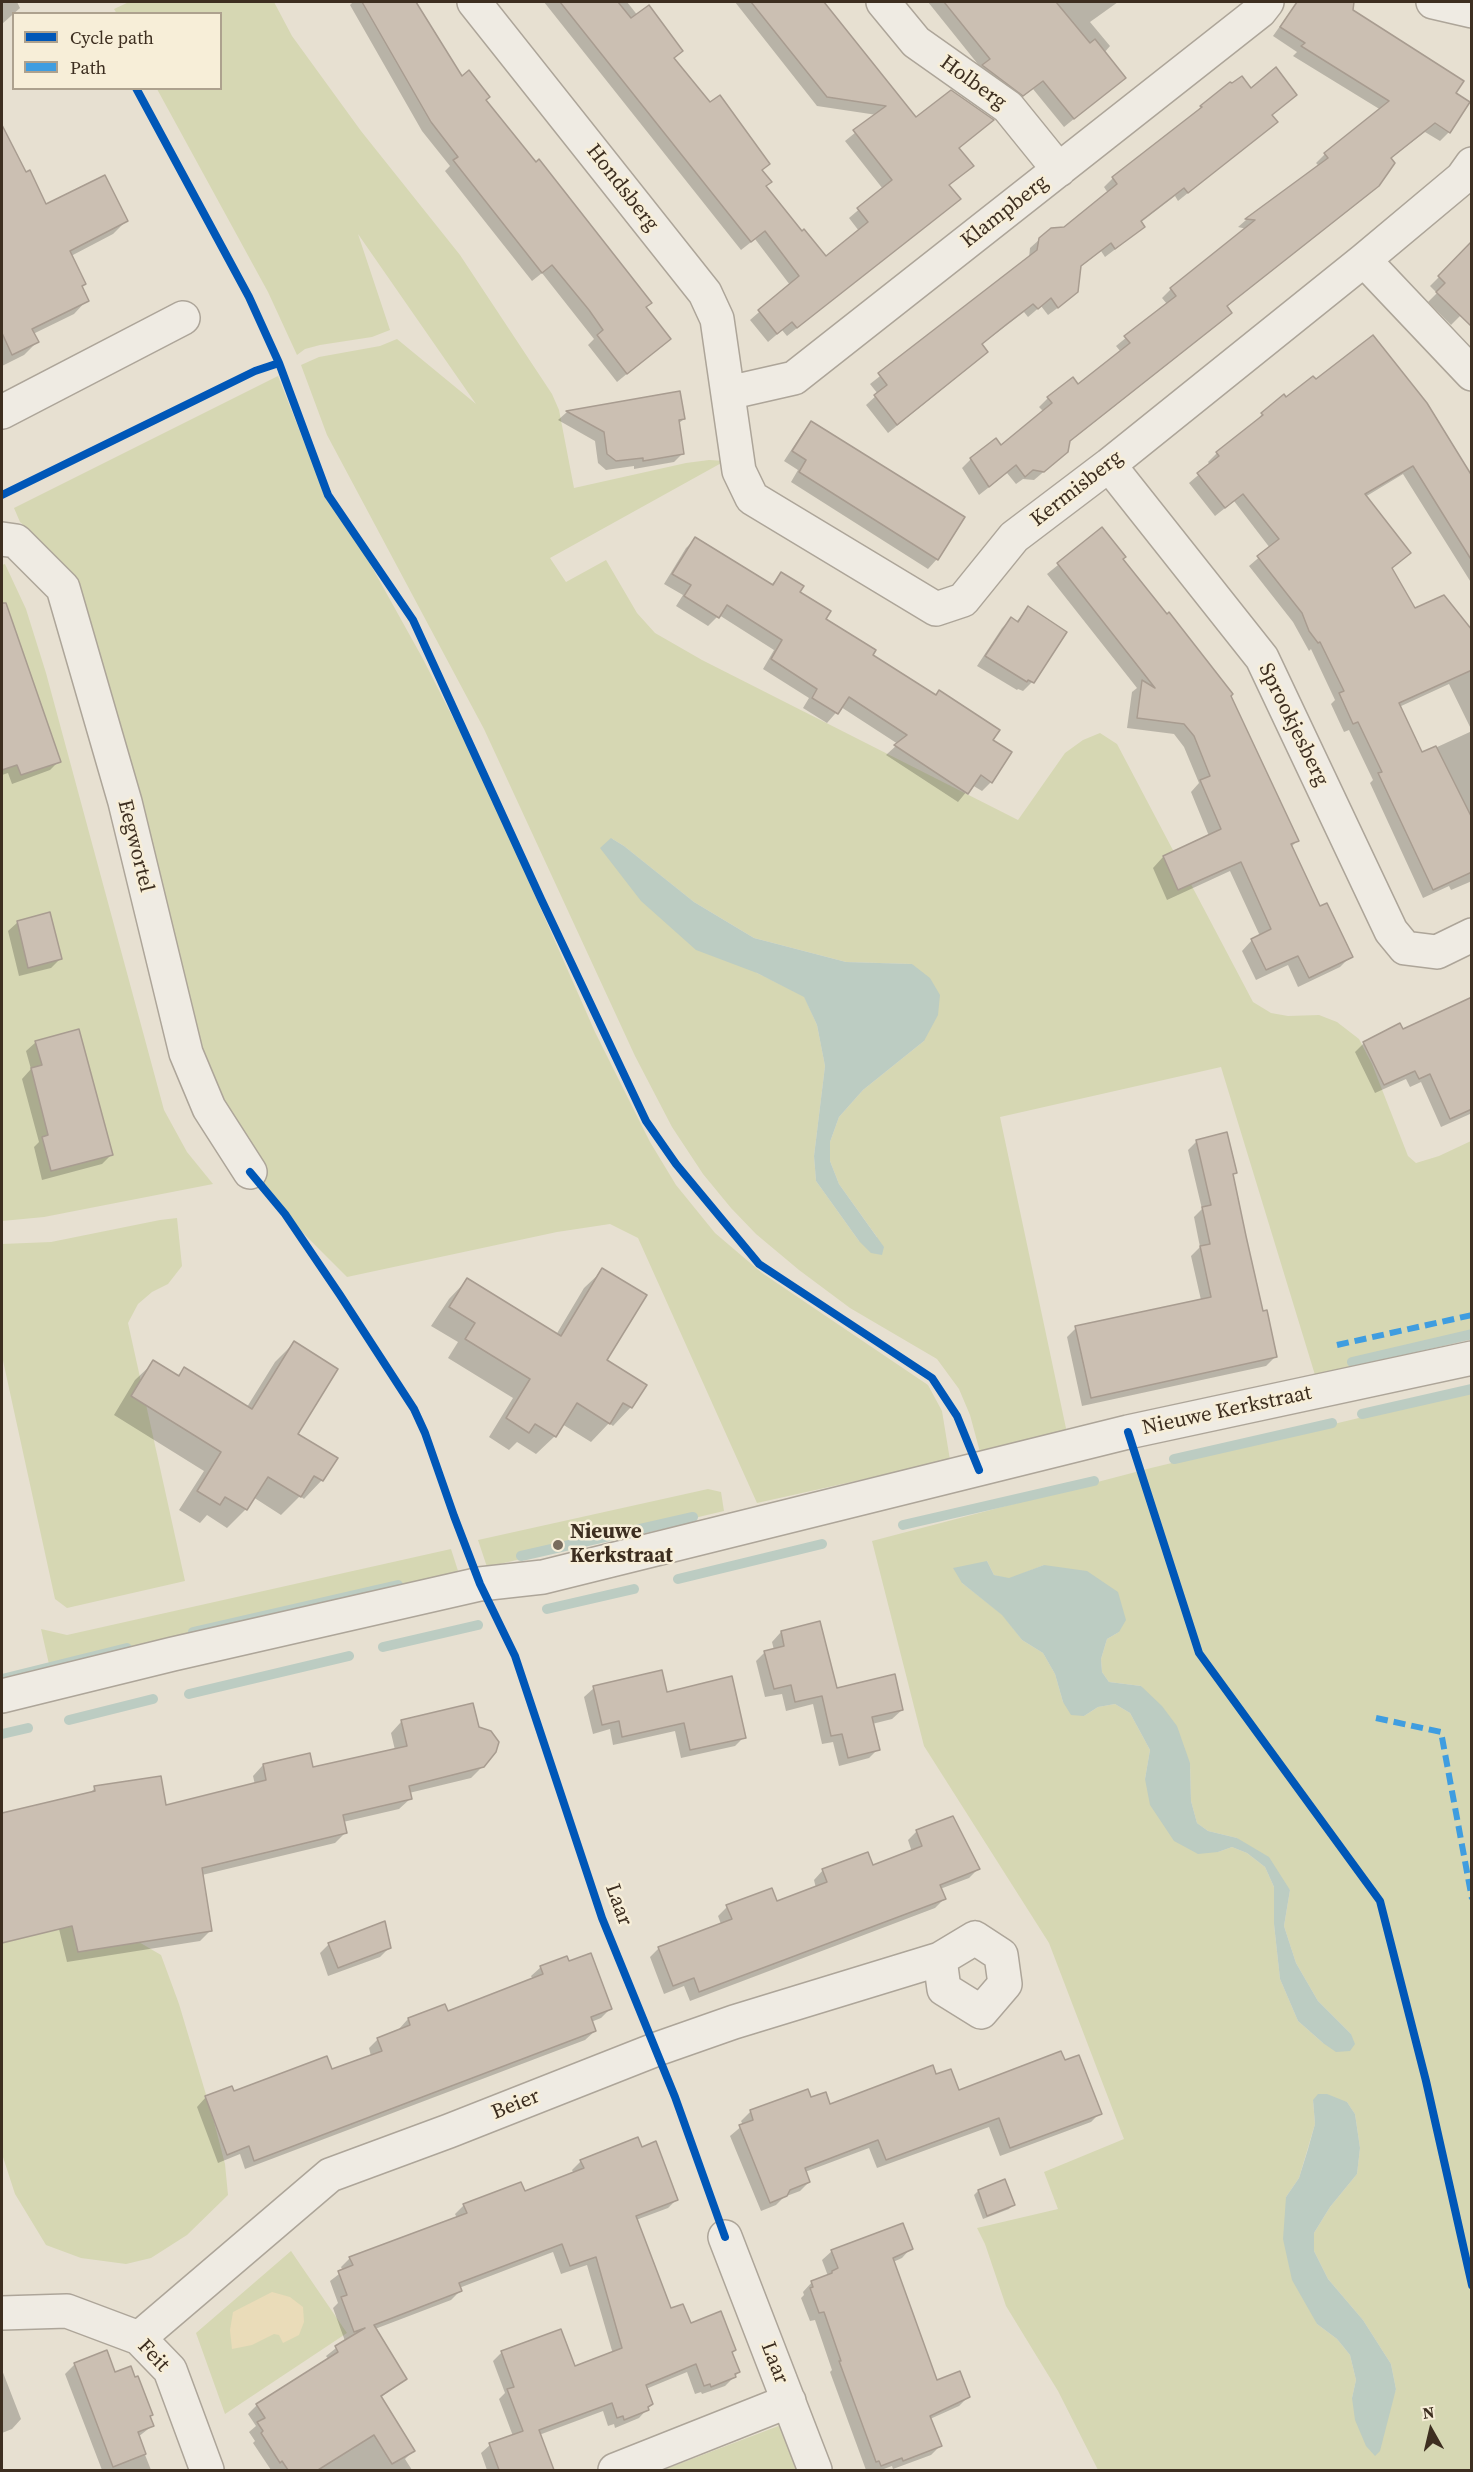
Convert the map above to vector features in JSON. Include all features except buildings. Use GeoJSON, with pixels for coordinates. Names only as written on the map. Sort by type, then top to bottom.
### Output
{"type":"FeatureCollection","features":[{"type":"Feature","properties":{"kind":"street","name":"Hondsberg"},"geometry":{"type":"LineString","coordinates":[[474,2],[705,293],[717,319],[728,393]]}},
{"type":"Feature","properties":{"kind":"street","name":"Holberg"},"geometry":{"type":"LineString","coordinates":[[883,2],[916,42],[1008,107],[1059,170]]}},
{"type":"Feature","properties":{"kind":"street","name":"Klampberg"},"geometry":{"type":"LineString","coordinates":[[728,393],[794,378],[1260,11],[1267,2]]}},
{"type":"Feature","properties":{"kind":"street"},"geometry":{"type":"LineString","coordinates":[[1433,2],[1472,11]]}},
{"type":"Feature","properties":{"kind":"street","name":"Kermisberg"},"geometry":{"type":"LineString","coordinates":[[728,393],[739,471],[752,498],[936,609],[963,600],[1014,537],[1109,465],[1365,260],[1462,177],[1472,164]]}},
{"type":"Feature","properties":{"kind":"street"},"geometry":{"type":"LineString","coordinates":[[1365,260],[1472,374]]}},
{"type":"Feature","properties":{"kind":"street"},"geometry":{"type":"LineString","coordinates":[[2,411],[183,318]]}},
{"type":"Feature","properties":{"kind":"street","name":"Sprookjesberg"},"geometry":{"type":"LineString","coordinates":[[1109,465],[1262,658],[1391,931],[1405,948],[1437,952],[1472,935]]}},
{"type":"Feature","properties":{"kind":"street","name":"Eegwortel"},"geometry":{"type":"LineString","coordinates":[[2,539],[16,541],[63,588],[125,802],[186,1053],[208,1108],[250,1172]]}},
{"type":"Feature","properties":{"kind":"street","name":"Nieuwe Kerkstraat"},"geometry":{"type":"LineString","coordinates":[[2,1696],[184,1651],[480,1584],[543,1577],[1128,1432],[1472,1358]]}},
{"type":"Feature","properties":{"kind":"street","name":"Beier"},"geometry":{"type":"LineString","coordinates":[[139,2338],[330,2175],[449,2132],[657,2049],[734,2022],[940,1959]]}},
{"type":"Feature","properties":{"kind":"street","name":"Laar"},"geometry":{"type":"LineString","coordinates":[[725,2237],[815,2470]]}},
{"type":"Feature","properties":{"kind":"street","name":"Feit"},"geometry":{"type":"LineString","coordinates":[[2,2313],[67,2311],[139,2338],[170,2370],[207,2470]]}},
{"type":"Feature","properties":{"kind":"street","name":"Laar"},"geometry":{"type":"LineString","coordinates":[[615,2470],[789,2401]]}},
{"type":"Feature","properties":{"kind":"green space"},"geometry":{"type":"Polygon","coordinates":[[[129,2],[274,2],[292,36],[361,131],[460,255],[552,394],[559,410],[574,488],[686,463],[709,460],[725,461],[550,558],[566,582],[606,560],[637,613],[655,633],[702,660],[1018,820],[1065,753],[1083,740],[1100,733],[1117,744],[1253,1002],[1271,1013],[1288,1016],[1319,1015],[1337,1022],[1359,1039],[1372,1064],[1408,1156],[1416,1163],[1439,1156],[1471,1141],[1471,1339],[1315,1375],[1221,1067],[1000,1117],[1067,1433],[980,1452],[970,1415],[959,1389],[937,1359],[850,1308],[756,1234],[703,1174],[672,1127],[635,1056],[484,729],[327,435],[301,365],[319,357],[380,346],[397,339],[476,404],[358,234],[390,330],[372,337],[305,349],[297,355],[268,292],[158,90],[222,90],[222,12],[116,12],[114,9],[129,2]],[[611,838],[757,973],[804,996],[817,1025],[825,1066],[814,1156],[816,1181],[859,1241],[877,1237],[839,1184],[830,1161],[830,1142],[839,1117],[863,1090],[924,1041],[912,964],[846,962],[754,938],[694,902],[611,838]]]}},
{"type":"Feature","properties":{"kind":"green space"},"geometry":{"type":"Polygon","coordinates":[[[278,376],[304,442],[333,502],[423,659],[481,773],[595,1032],[650,1142],[676,1185],[715,1233],[762,1273],[928,1385],[942,1411],[950,1460],[757,1503],[638,1238],[610,1224],[557,1232],[347,1277],[251,1181],[223,1145],[78,605],[55,555],[20,522],[14,508],[278,376]]]}},
{"type":"Feature","properties":{"kind":"green space"},"geometry":{"type":"Polygon","coordinates":[[[5,564],[26,609],[46,673],[164,1110],[187,1152],[213,1184],[44,1217],[2,1221],[2,565],[5,564]]]}},
{"type":"Feature","properties":{"kind":"green space"},"geometry":{"type":"Polygon","coordinates":[[[177,1218],[182,1266],[168,1284],[152,1292],[138,1304],[128,1323],[185,1581],[67,1608],[55,1599],[2,1356],[2,1244],[51,1242],[177,1218]]]}},
{"type":"Feature","properties":{"kind":"green space"},"geometry":{"type":"Polygon","coordinates":[[[1471,1391],[1471,2470],[1098,2470],[1058,2391],[1006,2306],[985,2244],[977,2228],[1058,2209],[1044,2172],[1124,2139],[1049,1943],[924,1746],[872,1541],[1151,1468],[1471,1391]],[[987,1561],[962,1583],[1003,1615],[1022,1640],[1043,1653],[1055,1674],[1063,1702],[1084,1716],[1098,1707],[1115,1704],[1130,1713],[1150,1750],[1145,1779],[1218,1852],[1232,1847],[1247,1853],[1265,1867],[1274,1887],[1274,1924],[1280,1979],[1298,2021],[1323,2043],[1351,2034],[1318,2001],[1296,1963],[1284,1926],[1290,1890],[1237,1838],[1208,1831],[1197,1823],[1191,1801],[1190,1763],[1141,1686],[1109,1682],[1102,1672],[1101,1659],[1107,1639],[1119,1632],[1044,1565],[1009,1579],[994,1575],[987,1561]],[[1313,2100],[1315,2124],[1299,2178],[1286,2197],[1317,2324],[1337,2339],[1350,2355],[1356,2380],[1352,2398],[1389,2409],[1396,2389],[1391,2364],[1363,2320],[1328,2279],[1314,2251],[1314,2233],[1330,2207],[1357,2174],[1360,2148],[1355,2114],[1347,2102],[1313,2100]]]}},
{"type":"Feature","properties":{"kind":"green space"},"geometry":{"type":"Polygon","coordinates":[[[708,1489],[721,1492],[724,1511],[487,1567],[478,1540],[708,1489]]]}},
{"type":"Feature","properties":{"kind":"green space"},"geometry":{"type":"Polygon","coordinates":[[[451,1549],[459,1574],[51,1673],[41,1629],[67,1635],[451,1549]]]}},
{"type":"Feature","properties":{"kind":"green space"},"geometry":{"type":"Polygon","coordinates":[[[53,1926],[115,1928],[161,1955],[179,2004],[213,2118],[225,2164],[228,2195],[187,2235],[151,2258],[126,2264],[81,2258],[46,2245],[15,2194],[2,2154],[2,1933],[53,1926]]]}},
{"type":"Feature","properties":{"kind":"green space"},"geometry":{"type":"Polygon","coordinates":[[[291,2251],[347,2333],[225,2414],[196,2333],[291,2251]]]}},
{"type":"Feature","properties":{"kind":"green space"},"geometry":{"type":"Polygon","coordinates":[[[781,2425],[799,2470],[663,2470],[781,2425]]]}},
{"type":"Feature","properties":{"kind":"sand"},"geometry":{"type":"Polygon","coordinates":[[[272,2292],[290,2297],[303,2307],[304,2322],[299,2335],[283,2343],[279,2335],[274,2334],[252,2345],[232,2349],[230,2330],[233,2312],[272,2292]]]}},
{"type":"Feature","properties":{"kind":"shaded area"},"geometry":{"type":"Polygon","coordinates":[[[611,838],[694,902],[754,938],[846,962],[912,964],[930,978],[940,995],[938,1015],[924,1041],[863,1090],[839,1117],[830,1142],[830,1161],[839,1184],[884,1247],[882,1255],[871,1253],[859,1241],[816,1181],[814,1156],[825,1066],[817,1025],[804,997],[757,973],[696,950],[641,901],[600,848],[611,838]]]}},
{"type":"Feature","properties":{"kind":"shaded area"},"geometry":{"type":"Polygon","coordinates":[[[987,1561],[994,1575],[1009,1578],[1044,1565],[1087,1571],[1118,1592],[1126,1620],[1119,1632],[1107,1639],[1101,1659],[1102,1672],[1109,1682],[1141,1686],[1162,1706],[1177,1726],[1190,1763],[1191,1801],[1197,1823],[1208,1831],[1237,1838],[1269,1857],[1290,1890],[1284,1926],[1296,1963],[1318,2001],[1351,2034],[1355,2044],[1350,2051],[1336,2052],[1298,2021],[1280,1979],[1274,1924],[1274,1887],[1265,1867],[1247,1853],[1232,1847],[1218,1852],[1198,1854],[1174,1841],[1150,1805],[1145,1779],[1150,1750],[1130,1713],[1115,1704],[1098,1707],[1084,1716],[1071,1715],[1063,1702],[1055,1674],[1043,1653],[1022,1640],[1002,1615],[962,1583],[953,1568],[987,1561]]]}},
{"type":"Feature","properties":{"kind":"shaded area"},"geometry":{"type":"Polygon","coordinates":[[[1318,2094],[1327,2094],[1347,2102],[1355,2114],[1360,2148],[1357,2174],[1330,2207],[1314,2233],[1314,2251],[1328,2279],[1363,2320],[1391,2364],[1396,2389],[1380,2451],[1375,2456],[1366,2446],[1355,2420],[1352,2398],[1356,2380],[1350,2355],[1337,2339],[1317,2324],[1292,2280],[1283,2239],[1286,2197],[1299,2178],[1315,2124],[1313,2100],[1318,2094]]]}},
{"type":"Feature","properties":{"kind":"waterway"},"geometry":{"type":"LineString","coordinates":[[1352,1362],[1472,1334]]}},
{"type":"Feature","properties":{"kind":"waterway"},"geometry":{"type":"LineString","coordinates":[[1362,1414],[1472,1389]]}},
{"type":"Feature","properties":{"kind":"waterway"},"geometry":{"type":"LineString","coordinates":[[1174,1459],[1332,1423]]}},
{"type":"Feature","properties":{"kind":"waterway"},"geometry":{"type":"LineString","coordinates":[[903,1525],[1094,1481]]}},
{"type":"Feature","properties":{"kind":"waterway"},"geometry":{"type":"LineString","coordinates":[[521,1556],[693,1517]]}},
{"type":"Feature","properties":{"kind":"waterway"},"geometry":{"type":"LineString","coordinates":[[678,1579],[822,1544]]}},
{"type":"Feature","properties":{"kind":"waterway"},"geometry":{"type":"LineString","coordinates":[[193,1632],[398,1585]]}},
{"type":"Feature","properties":{"kind":"waterway"},"geometry":{"type":"LineString","coordinates":[[547,1609],[634,1589]]}},
{"type":"Feature","properties":{"kind":"waterway"},"geometry":{"type":"LineString","coordinates":[[383,1647],[478,1625]]}},
{"type":"Feature","properties":{"kind":"waterway"},"geometry":{"type":"LineString","coordinates":[[2,1679],[127,1648]]}},
{"type":"Feature","properties":{"kind":"waterway"},"geometry":{"type":"LineString","coordinates":[[189,1694],[349,1656]]}},
{"type":"Feature","properties":{"kind":"waterway"},"geometry":{"type":"LineString","coordinates":[[69,1720],[153,1699]]}},
{"type":"Feature","properties":{"kind":"waterway"},"geometry":{"type":"LineString","coordinates":[[2,1734],[28,1728]]}},
{"type":"Feature","properties":{"kind":"marked path"},"geometry":{"type":"LineString","coordinates":[[1337,1345],[1472,1315]]}},
{"type":"Feature","properties":{"kind":"marked path"},"geometry":{"type":"LineString","coordinates":[[1376,1718],[1441,1732],[1472,1899]]}},
{"type":"Feature","properties":{"kind":"cycle path"},"geometry":{"type":"LineString","coordinates":[[137,90],[249,297],[279,363],[328,495],[413,620],[646,1121],[676,1164],[759,1264],[932,1378],[957,1416],[979,1470]]}},
{"type":"Feature","properties":{"kind":"cycle path"},"geometry":{"type":"LineString","coordinates":[[2,495],[255,371],[279,363]]}},
{"type":"Feature","properties":{"kind":"cycle path"},"geometry":{"type":"LineString","coordinates":[[250,1172],[285,1214],[340,1295],[414,1409],[425,1433],[480,1584],[515,1656],[602,1918],[675,2097],[725,2237]]}},
{"type":"Feature","properties":{"kind":"cycle path"},"geometry":{"type":"LineString","coordinates":[[1128,1432],[1199,1653],[1380,1901],[1426,2081],[1472,2285]]}},
{"type":"Feature","properties":{"kind":"place","name":"Nieuwe Kerkstraat"},"geometry":{"type":"Point","coordinates":[558,1545]}}]}
